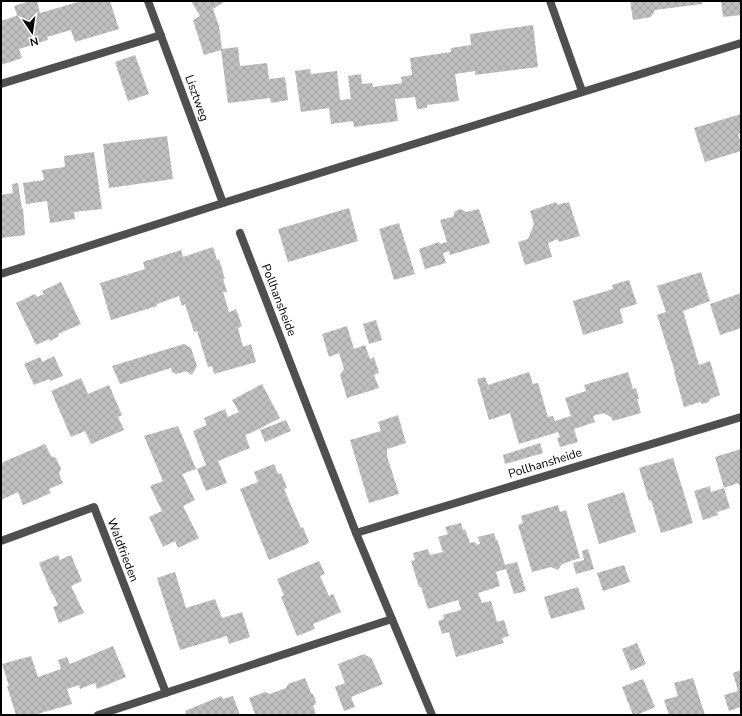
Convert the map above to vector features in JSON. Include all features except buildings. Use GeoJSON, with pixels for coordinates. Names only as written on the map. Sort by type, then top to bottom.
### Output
{"type":"FeatureCollection","features":[{"type":"Feature","properties":{"kind":"street","name":"Lisztweg"},"geometry":{"type":"LineString","coordinates":[[148,1],[223,203]]}},
{"type":"Feature","properties":{"kind":"street"},"geometry":{"type":"LineString","coordinates":[[550,1],[582,91]]}},
{"type":"Feature","properties":{"kind":"street"},"geometry":{"type":"LineString","coordinates":[[1,84],[161,36]]}},
{"type":"Feature","properties":{"kind":"street"},"geometry":{"type":"LineString","coordinates":[[1,274],[223,203],[741,43]]}},
{"type":"Feature","properties":{"kind":"street","name":"Pollhansheide"},"geometry":{"type":"LineString","coordinates":[[240,233],[356,533],[432,715]]}},
{"type":"Feature","properties":{"kind":"street","name":"Pollhansheide"},"geometry":{"type":"LineString","coordinates":[[356,533],[741,417]]}},
{"type":"Feature","properties":{"kind":"street","name":"Waldfrieden"},"geometry":{"type":"LineString","coordinates":[[1,541],[94,508],[166,693]]}},
{"type":"Feature","properties":{"kind":"street"},"geometry":{"type":"LineString","coordinates":[[98,715],[392,619]]}}]}
